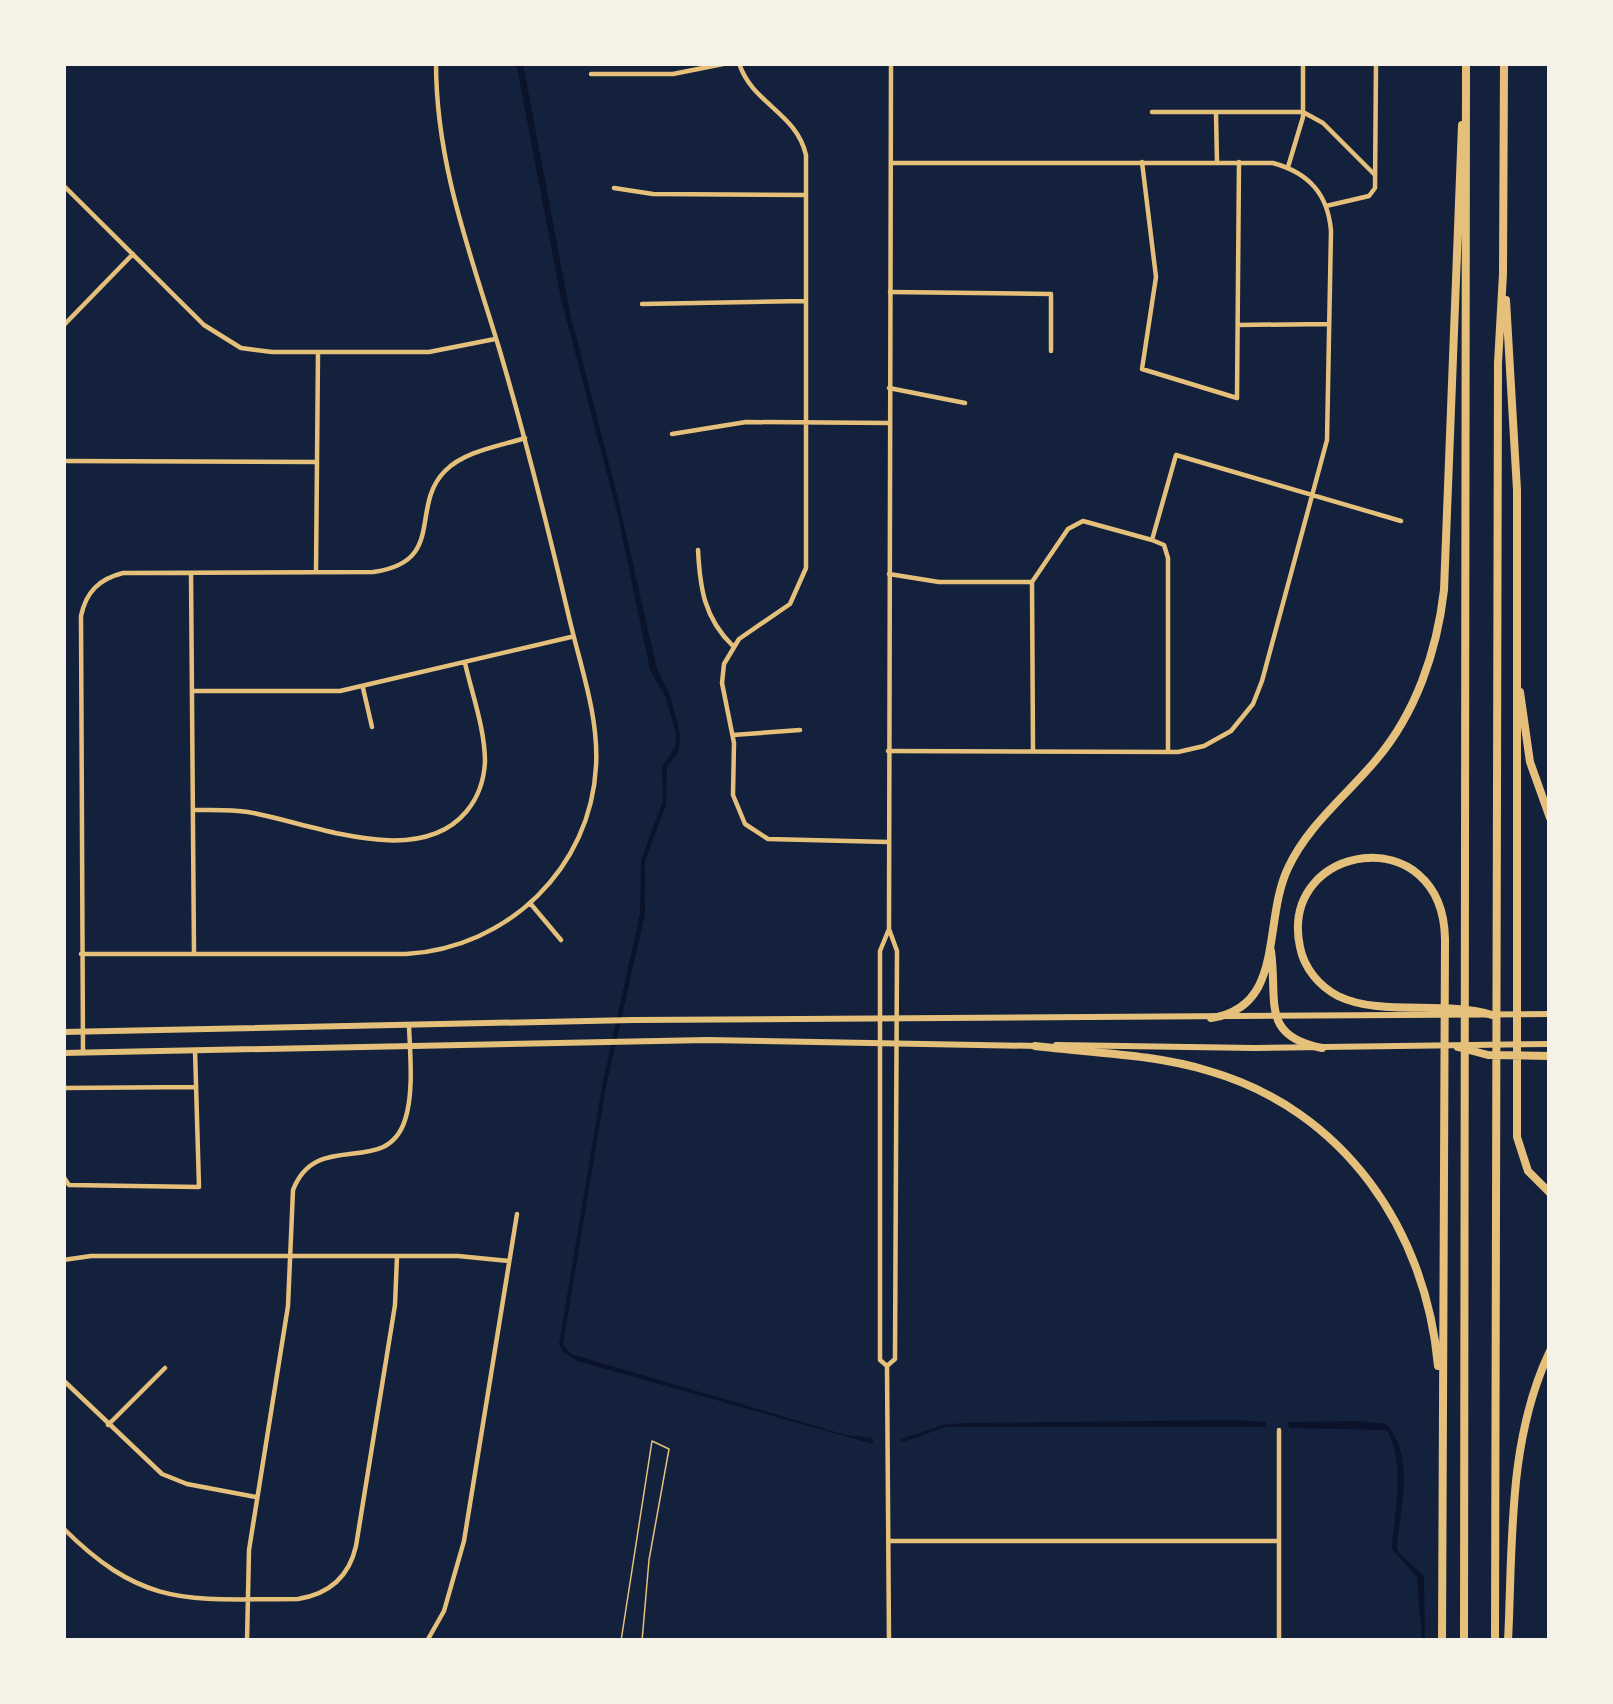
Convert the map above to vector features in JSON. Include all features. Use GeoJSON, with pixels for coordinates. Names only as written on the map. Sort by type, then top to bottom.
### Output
{"type":"FeatureCollection","features":[{"type":"Feature","properties":{"kind":"highway"},"geometry":{"type":"LineString","coordinates":[[1211,1018],[1235,1014],[1254,998],[1264,981],[1279,892],[1295,855],[1393,737],[1420,686],[1437,632],[1444,590],[1466,63]]}},
{"type":"Feature","properties":{"kind":"highway"},"geometry":{"type":"LineString","coordinates":[[1464,1641],[1466,63]]}},
{"type":"Feature","properties":{"kind":"highway"},"geometry":{"type":"LineString","coordinates":[[1495,1641],[1498,386],[1504,63]]}},
{"type":"Feature","properties":{"kind":"highway"},"geometry":{"type":"LineString","coordinates":[[1503,274],[1513,384],[1517,1137],[1528,1171],[1550,1193]]}},
{"type":"Feature","properties":{"kind":"highway"},"geometry":{"type":"LineString","coordinates":[[1517,666],[1530,762],[1550,818]]}},
{"type":"Feature","properties":{"kind":"highway"},"geometry":{"type":"LineString","coordinates":[[1442,1641],[1442,1408],[1442,910],[1424,879],[1400,862],[1364,857],[1329,870],[1305,897],[1299,918],[1300,947],[1312,974],[1333,993],[1354,1002],[1434,1012],[1468,1007],[1492,1015]]}},
{"type":"Feature","properties":{"kind":"highway"},"geometry":{"type":"LineString","coordinates":[[1270,938],[1278,1018],[1292,1040],[1322,1048]]}},
{"type":"Feature","properties":{"kind":"highway"},"geometry":{"type":"LineString","coordinates":[[1035,1046],[1210,1071],[1290,1107],[1330,1137],[1366,1174],[1411,1248],[1433,1324],[1442,1408]]}},
{"type":"Feature","properties":{"kind":"highway"},"geometry":{"type":"LineString","coordinates":[[1458,1047],[1488,1054],[1528,1050],[1550,1056]]}},
{"type":"Feature","properties":{"kind":"highway"},"geometry":{"type":"LineString","coordinates":[[1508,1641],[1519,1447],[1528,1405],[1550,1351]]}},
{"type":"Feature","properties":{"kind":"main road"},"geometry":{"type":"LineString","coordinates":[[63,1031],[633,1020],[1278,1018],[1434,1012]]}},
{"type":"Feature","properties":{"kind":"main road"},"geometry":{"type":"LineString","coordinates":[[1492,1015],[1550,1014]]}},
{"type":"Feature","properties":{"kind":"main road"},"geometry":{"type":"LineString","coordinates":[[63,1053],[602,1041],[1458,1047]]}},
{"type":"Feature","properties":{"kind":"main road"},"geometry":{"type":"LineString","coordinates":[[1528,1050],[1550,1044]]}},
{"type":"Feature","properties":{"kind":"street"},"geometry":{"type":"LineString","coordinates":[[81,954],[426,952],[480,936],[530,903],[568,858],[583,826],[594,784],[595,730],[525,438],[446,177],[436,63]]}},
{"type":"Feature","properties":{"kind":"street"},"geometry":{"type":"LineString","coordinates":[[590,74],[673,74],[728,63]]}},
{"type":"Feature","properties":{"kind":"street"},"geometry":{"type":"LineString","coordinates":[[739,63],[752,89],[783,113],[800,135],[806,154],[808,422],[802,583],[784,609],[733,646],[722,679],[733,735],[734,802],[742,821],[754,832],[779,842],[888,842]]}},
{"type":"Feature","properties":{"kind":"street"},"geometry":{"type":"LineString","coordinates":[[887,1366],[895,1359],[897,1043],[897,951],[889,929],[888,842],[891,63]]}},
{"type":"Feature","properties":{"kind":"street"},"geometry":{"type":"LineString","coordinates":[[1288,167],[1303,112],[1304,63]]}},
{"type":"Feature","properties":{"kind":"street"},"geometry":{"type":"LineString","coordinates":[[1326,206],[1373,193],[1376,63]]}},
{"type":"Feature","properties":{"kind":"street"},"geometry":{"type":"LineString","coordinates":[[1216,111],[1217,162]]}},
{"type":"Feature","properties":{"kind":"street"},"geometry":{"type":"LineString","coordinates":[[1152,112],[1303,112],[1323,123],[1375,176]]}},
{"type":"Feature","properties":{"kind":"street"},"geometry":{"type":"LineString","coordinates":[[1142,162],[1156,278],[1142,369],[1237,398],[1240,162]]}},
{"type":"Feature","properties":{"kind":"street"},"geometry":{"type":"LineString","coordinates":[[888,751],[1168,752],[1208,744],[1238,724],[1258,693],[1328,432],[1330,324],[1326,206],[1310,180],[1288,167],[1240,162],[890,163]]}},
{"type":"Feature","properties":{"kind":"street"},"geometry":{"type":"LineString","coordinates":[[63,185],[223,340],[260,352],[441,352],[496,338]]}},
{"type":"Feature","properties":{"kind":"street"},"geometry":{"type":"LineString","coordinates":[[614,188],[653,194],[807,195]]}},
{"type":"Feature","properties":{"kind":"street"},"geometry":{"type":"LineString","coordinates":[[63,326],[133,254]]}},
{"type":"Feature","properties":{"kind":"street"},"geometry":{"type":"LineString","coordinates":[[1550,276],[1550,531]]}},
{"type":"Feature","properties":{"kind":"street"},"geometry":{"type":"LineString","coordinates":[[890,292],[1051,294],[1052,351]]}},
{"type":"Feature","properties":{"kind":"street"},"geometry":{"type":"LineString","coordinates":[[642,304],[807,301]]}},
{"type":"Feature","properties":{"kind":"street"},"geometry":{"type":"LineString","coordinates":[[1238,325],[1330,324]]}},
{"type":"Feature","properties":{"kind":"street"},"geometry":{"type":"LineString","coordinates":[[316,572],[318,352]]}},
{"type":"Feature","properties":{"kind":"street"},"geometry":{"type":"LineString","coordinates":[[889,388],[965,403]]}},
{"type":"Feature","properties":{"kind":"street"},"geometry":{"type":"LineString","coordinates":[[672,434],[726,424],[889,422]]}},
{"type":"Feature","properties":{"kind":"street"},"geometry":{"type":"LineString","coordinates":[[83,1052],[81,620],[87,596],[107,578],[122,574],[381,571],[406,560],[425,535],[432,491],[444,472],[463,458],[525,438]]}},
{"type":"Feature","properties":{"kind":"street"},"geometry":{"type":"LineString","coordinates":[[1153,539],[1176,455],[1401,521]]}},
{"type":"Feature","properties":{"kind":"street"},"geometry":{"type":"LineString","coordinates":[[63,461],[317,462]]}},
{"type":"Feature","properties":{"kind":"street"},"geometry":{"type":"LineString","coordinates":[[1033,752],[1032,582],[1068,530],[1083,521],[1164,545],[1168,558],[1168,752]]}},
{"type":"Feature","properties":{"kind":"street"},"geometry":{"type":"LineString","coordinates":[[698,550],[706,607],[716,628],[733,646]]}},
{"type":"Feature","properties":{"kind":"street"},"geometry":{"type":"LineString","coordinates":[[191,573],[194,954]]}},
{"type":"Feature","properties":{"kind":"street"},"geometry":{"type":"LineString","coordinates":[[889,574],[939,582],[1032,582]]}},
{"type":"Feature","properties":{"kind":"street"},"geometry":{"type":"LineString","coordinates":[[193,691],[363,688],[574,637]]}},
{"type":"Feature","properties":{"kind":"street"},"geometry":{"type":"LineString","coordinates":[[193,810],[246,811],[396,842],[424,839],[446,829],[472,804],[484,770],[483,742],[465,663]]}},
{"type":"Feature","properties":{"kind":"street"},"geometry":{"type":"LineString","coordinates":[[363,688],[372,727]]}},
{"type":"Feature","properties":{"kind":"street"},"geometry":{"type":"LineString","coordinates":[[733,735],[800,730]]}},
{"type":"Feature","properties":{"kind":"street"},"geometry":{"type":"LineString","coordinates":[[530,903],[561,940]]}},
{"type":"Feature","properties":{"kind":"street"},"geometry":{"type":"LineString","coordinates":[[889,929],[880,951],[880,1360],[887,1366],[889,1641]]}},
{"type":"Feature","properties":{"kind":"street"},"geometry":{"type":"LineString","coordinates":[[248,1641],[248,1561],[288,1306],[291,1199],[302,1172],[325,1156],[378,1150],[401,1128],[407,1109],[409,1025]]}},
{"type":"Feature","properties":{"kind":"street"},"geometry":{"type":"LineString","coordinates":[[63,1176],[69,1185],[199,1187],[195,1050]]}},
{"type":"Feature","properties":{"kind":"street"},"geometry":{"type":"LineString","coordinates":[[63,1124],[63,1088],[196,1087]]}},
{"type":"Feature","properties":{"kind":"street"},"geometry":{"type":"LineString","coordinates":[[427,1641],[444,1611],[464,1540],[517,1214]]}},
{"type":"Feature","properties":{"kind":"street"},"geometry":{"type":"LineString","coordinates":[[63,1260],[91,1256],[469,1256],[509,1262]]}},
{"type":"Feature","properties":{"kind":"street"},"geometry":{"type":"LineString","coordinates":[[63,1528],[97,1562],[134,1584],[182,1598],[310,1597],[335,1584],[352,1562],[394,1305],[397,1257]]}},
{"type":"Feature","properties":{"kind":"street"},"geometry":{"type":"LineString","coordinates":[[108,1425],[165,1368]]}},
{"type":"Feature","properties":{"kind":"street"},"geometry":{"type":"LineString","coordinates":[[63,1380],[165,1476],[257,1497]]}},
{"type":"Feature","properties":{"kind":"street"},"geometry":{"type":"LineString","coordinates":[[1279,1641],[1280,1430]]}},
{"type":"Feature","properties":{"kind":"street"},"geometry":{"type":"LineString","coordinates":[[889,1541],[1279,1541]]}},
{"type":"Feature","properties":{"kind":"lane"},"geometry":{"type":"LineString","coordinates":[[621,1641],[652,1441],[669,1449],[649,1560],[641,1641]]}},
{"type":"Feature","properties":{"kind":"water"},"geometry":{"type":"Polygon","coordinates":[[[516,63],[523,63],[570,313],[657,669],[680,733],[679,751],[667,767],[666,805],[645,861],[645,914],[606,1087],[563,1344],[571,1354],[846,1435],[873,1438],[873,1444],[577,1361],[559,1344],[602,1086],[640,913],[641,860],[663,801],[662,767],[675,747],[676,734],[666,698],[650,670],[618,516],[561,299],[516,63]]]}},
{"type":"Feature","properties":{"kind":"water"},"geometry":{"type":"Polygon","coordinates":[[[1266,1422],[1266,1427],[946,1427],[901,1439],[943,1425],[963,1423],[1266,1422]]]}},
{"type":"Feature","properties":{"kind":"water"},"geometry":{"type":"Polygon","coordinates":[[[1288,1422],[1386,1424],[1401,1451],[1404,1482],[1398,1552],[1424,1576],[1425,1641],[1417,1577],[1392,1549],[1397,1473],[1387,1430],[1289,1428],[1288,1422]]]}}]}
